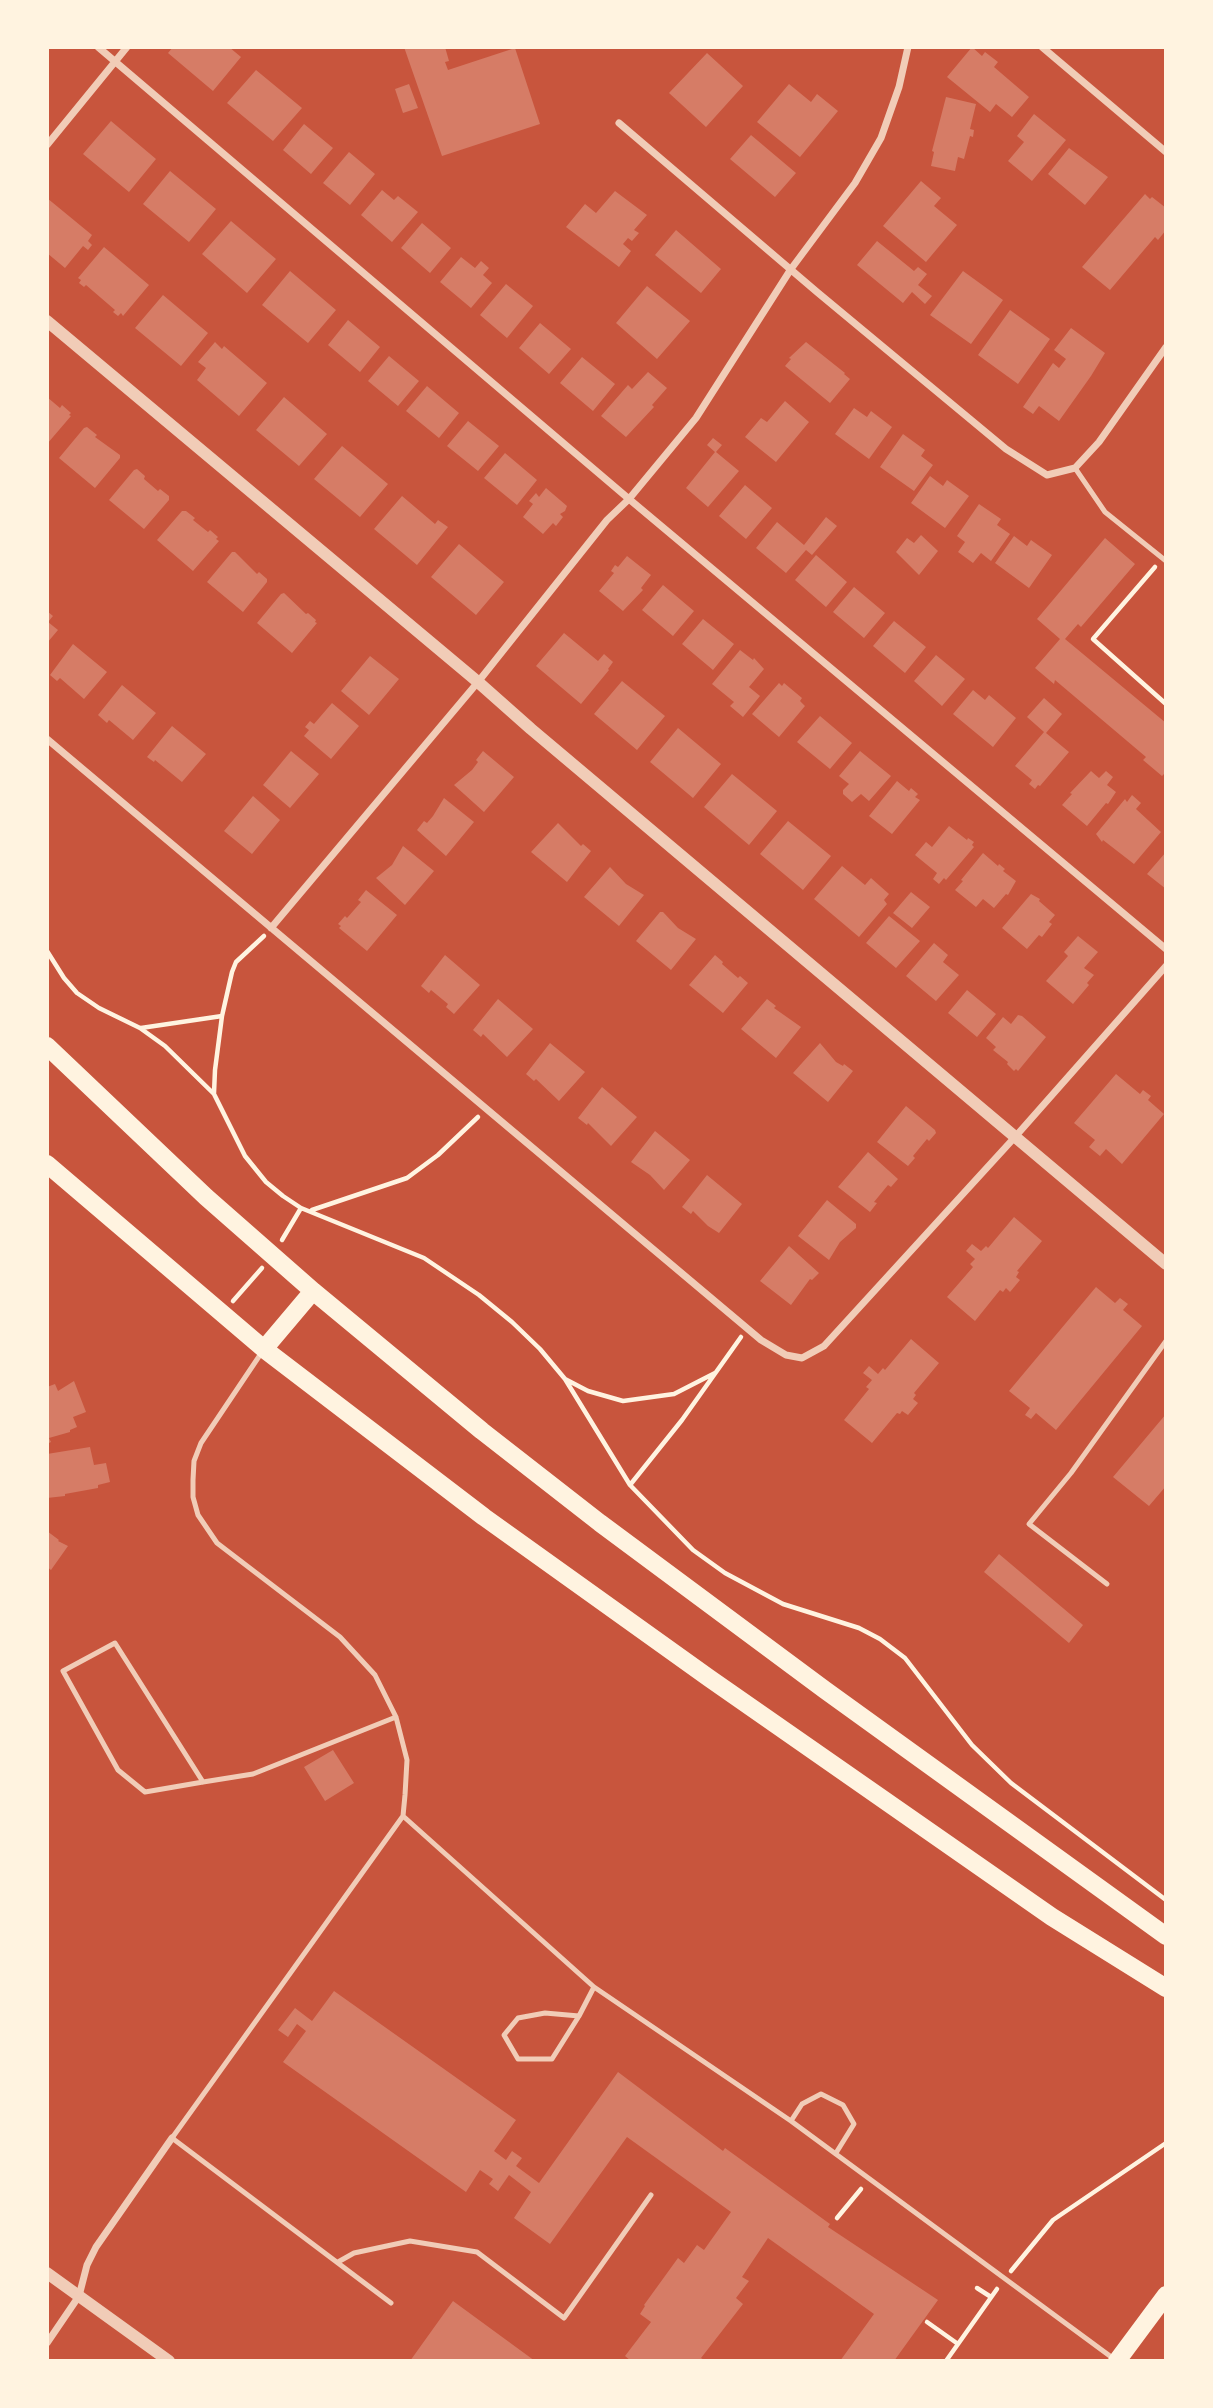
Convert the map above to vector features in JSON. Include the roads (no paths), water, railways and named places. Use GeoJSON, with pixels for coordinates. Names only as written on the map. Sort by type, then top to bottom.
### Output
{"type":"FeatureCollection","features":[{"type":"Feature","properties":{"kind":"main road"},"geometry":{"type":"LineString","coordinates":[[47,1046],[197,1188],[421,1382],[600,1523],[824,1690],[1166,1936]]}},
{"type":"Feature","properties":{"kind":"main road"},"geometry":{"type":"LineString","coordinates":[[47,1164],[264,1349],[484,1517],[680,1658],[1052,1917],[1166,1988]]}},
{"type":"Feature","properties":{"kind":"main road"},"geometry":{"type":"LineString","coordinates":[[264,1349],[313,1291]]}},
{"type":"Feature","properties":{"kind":"main road"},"geometry":{"type":"LineString","coordinates":[[1117,2361],[1166,2295]]}},
{"type":"Feature","properties":{"kind":"street"},"geometry":{"type":"LineString","coordinates":[[98,47],[629,499],[1166,949]]}},
{"type":"Feature","properties":{"kind":"street"},"geometry":{"type":"LineString","coordinates":[[47,145],[127,47]]}},
{"type":"Feature","properties":{"kind":"street"},"geometry":{"type":"LineString","coordinates":[[271,928],[478,682],[607,520],[629,499],[696,418],[790,269],[856,183],[881,138],[899,87],[908,47]]}},
{"type":"Feature","properties":{"kind":"street"},"geometry":{"type":"LineString","coordinates":[[1042,47],[1166,152]]}},
{"type":"Feature","properties":{"kind":"street"},"geometry":{"type":"LineString","coordinates":[[619,123],[1006,449],[1047,475],[1075,468],[1099,442],[1163,357],[1166,346]]}},
{"type":"Feature","properties":{"kind":"street"},"geometry":{"type":"LineString","coordinates":[[47,321],[1166,1264]]}},
{"type":"Feature","properties":{"kind":"street"},"geometry":{"type":"LineString","coordinates":[[47,739],[747,1328],[786,1355],[802,1359],[824,1346],[1015,1137],[1166,966]]}},
{"type":"Feature","properties":{"kind":"street"},"geometry":{"type":"LineString","coordinates":[[47,2343],[79,2296],[87,2265],[96,2247],[172,2138]]}},
{"type":"Feature","properties":{"kind":"street"},"geometry":{"type":"LineString","coordinates":[[47,2273],[169,2361]]}},
{"type":"Feature","properties":{"kind":"lane"},"geometry":{"type":"LineString","coordinates":[[1075,468],[1105,512],[1164,560]]}},
{"type":"Feature","properties":{"kind":"lane"},"geometry":{"type":"LineString","coordinates":[[1107,1584],[1029,1524],[1071,1473],[1166,1342]]}},
{"type":"Feature","properties":{"kind":"lane"},"geometry":{"type":"LineString","coordinates":[[264,1349],[201,1443],[194,1461],[192,1480],[198,1515],[217,1543],[340,1637],[375,1675],[396,1717],[407,1760],[402,1816],[172,2138],[391,2303]]}},
{"type":"Feature","properties":{"kind":"lane"},"geometry":{"type":"LineString","coordinates":[[203,1782],[115,1643],[63,1671],[118,1770],[145,1791],[203,1782],[253,1774],[396,1717]]}},
{"type":"Feature","properties":{"kind":"lane"},"geometry":{"type":"LineString","coordinates":[[402,1816],[594,1987],[791,2120],[1117,2361]]}},
{"type":"Feature","properties":{"kind":"lane"},"geometry":{"type":"LineString","coordinates":[[579,2016],[545,2013],[518,2018],[504,2035],[518,2059],[552,2059],[579,2016],[594,1987]]}},
{"type":"Feature","properties":{"kind":"lane"},"geometry":{"type":"LineString","coordinates":[[791,2120],[802,2105],[821,2094],[843,2105],[854,2124],[836,2153]]}},
{"type":"Feature","properties":{"kind":"lane"},"geometry":{"type":"LineString","coordinates":[[338,2262],[354,2253],[410,2241],[477,2252],[564,2318],[651,2195]]}}]}
